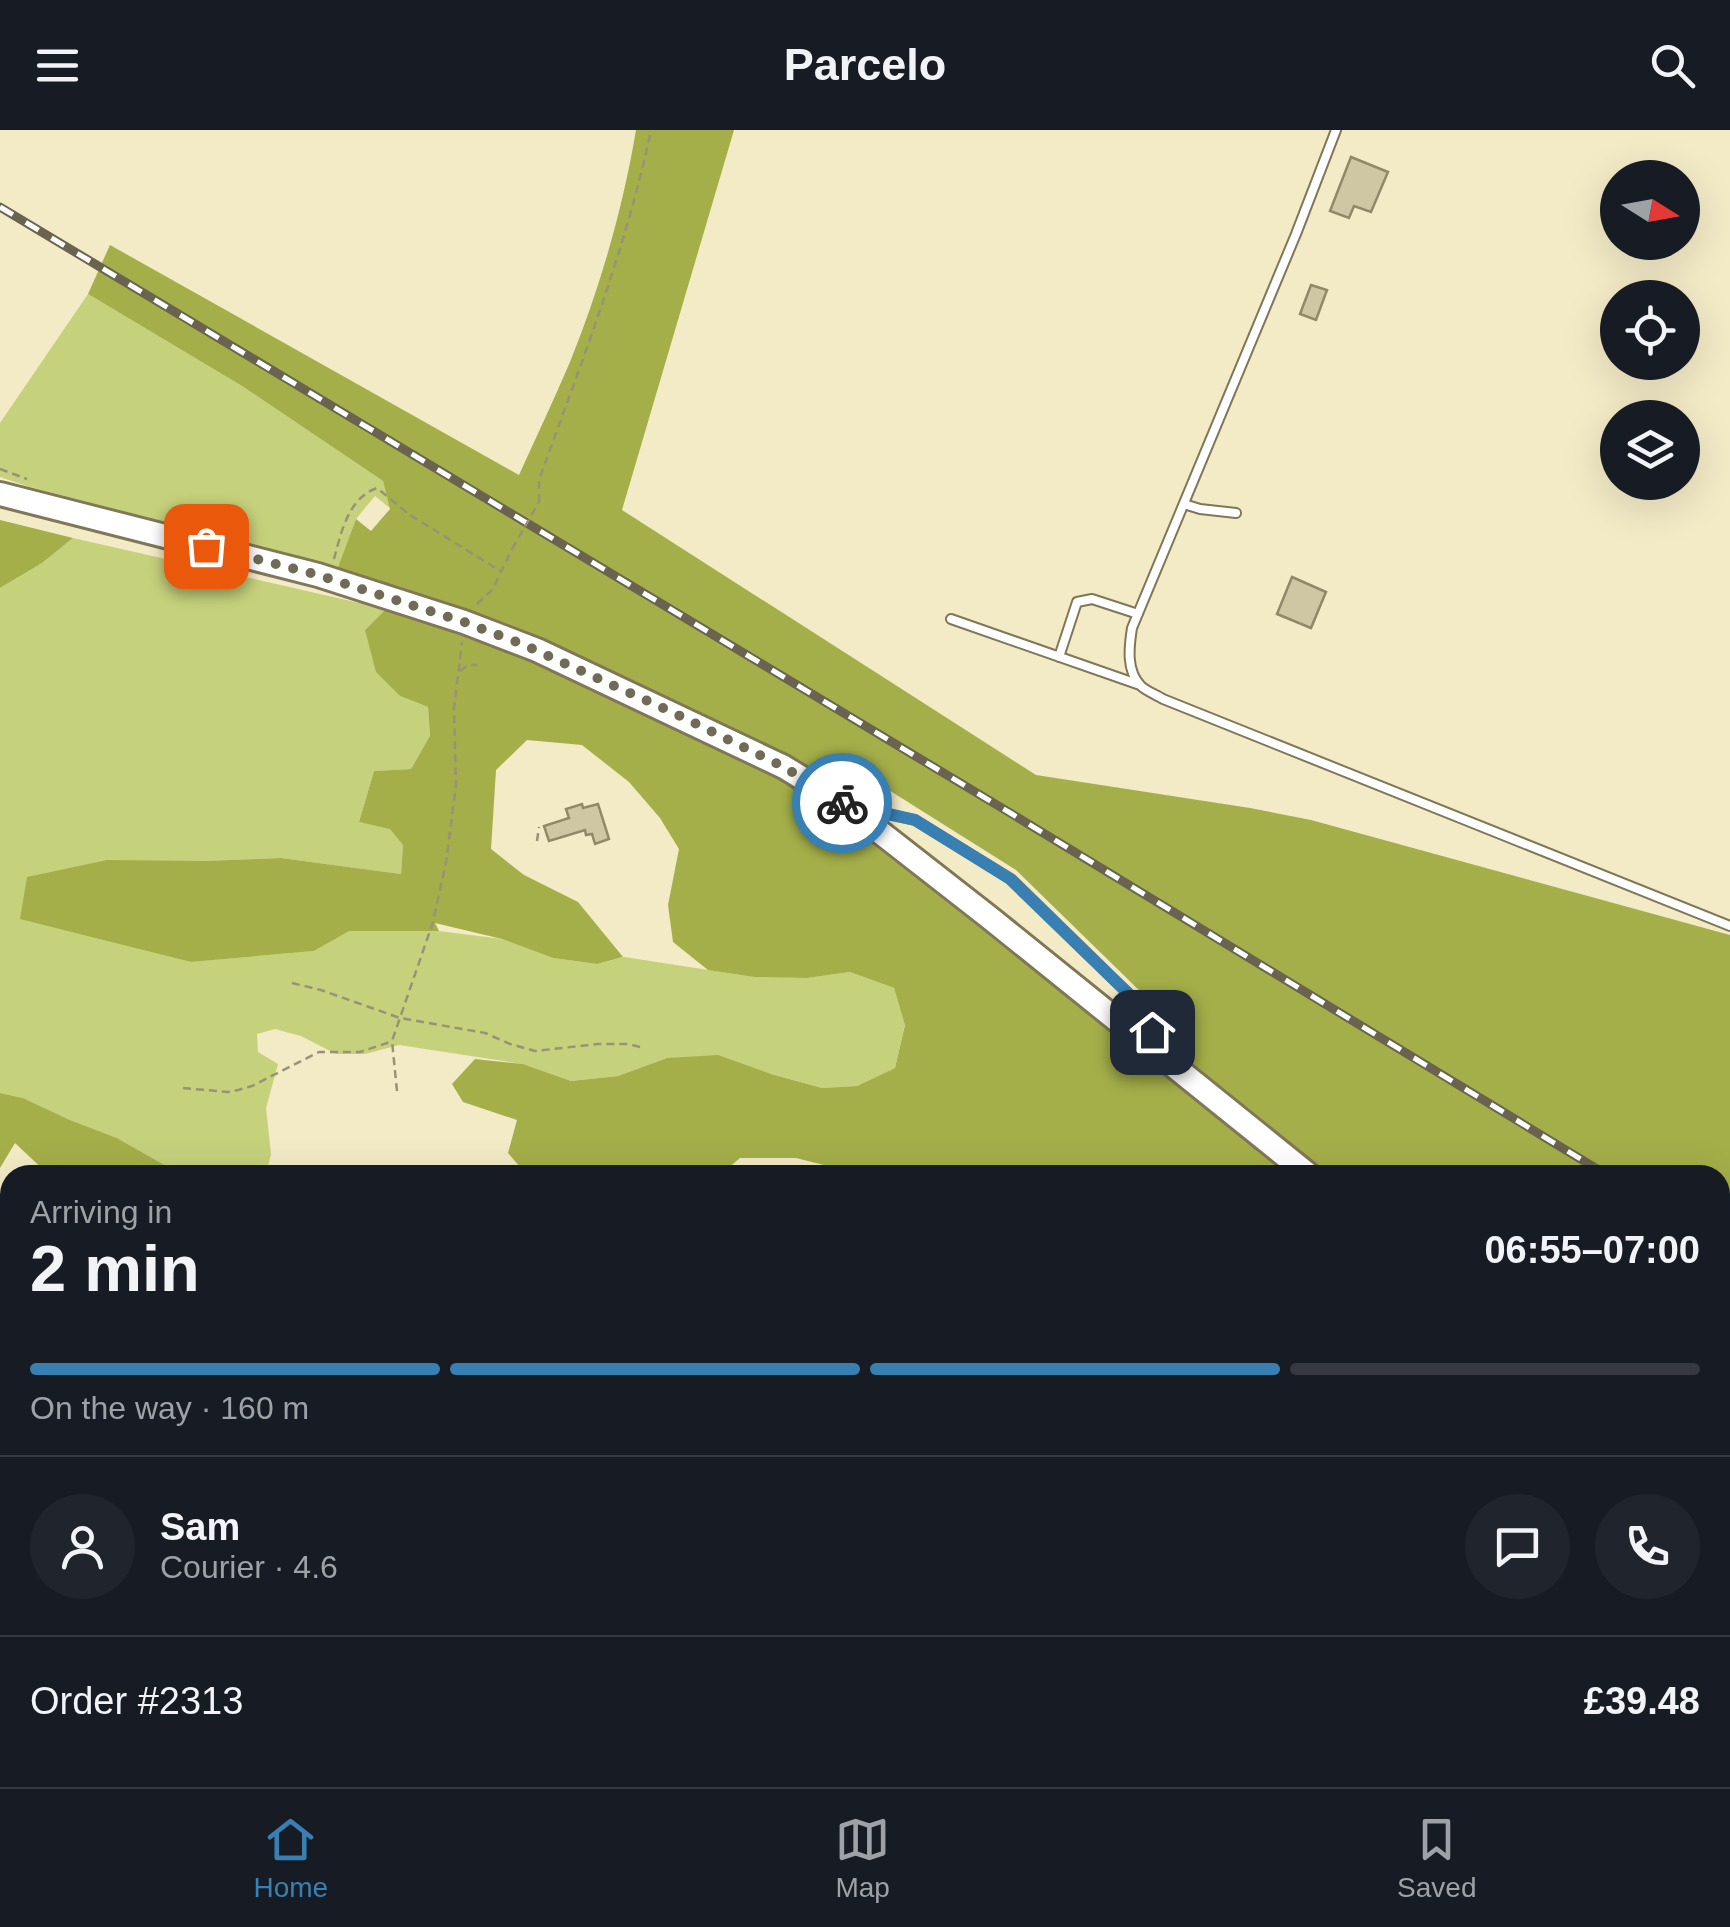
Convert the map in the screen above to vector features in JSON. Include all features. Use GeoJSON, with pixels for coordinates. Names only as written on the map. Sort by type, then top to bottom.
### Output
{"type":"FeatureCollection","features":[{"type":"Feature","properties":{"kind":"highway"},"geometry":{"type":"LineString","coordinates":[[0,494],[318,575],[466,632],[537,650],[784,767],[844,804],[1297,1165]]}},
{"type":"Feature","properties":{"kind":"lane"},"geometry":{"type":"LineString","coordinates":[[1140,685],[1130,662],[1129,644],[1138,614],[1336,130]]}},
{"type":"Feature","properties":{"kind":"lane"},"geometry":{"type":"LineString","coordinates":[[1184,504],[1236,513]]}},
{"type":"Feature","properties":{"kind":"lane"},"geometry":{"type":"LineString","coordinates":[[1059,657],[1077,602],[1092,599],[1138,614]]}},
{"type":"Feature","properties":{"kind":"lane"},"geometry":{"type":"LineString","coordinates":[[951,619],[1140,685],[1163,699],[1730,926]]}},
{"type":"Feature","properties":{"kind":"lane"},"geometry":{"type":"LineString","coordinates":[[844,804],[915,820],[1010,879],[1138,1003],[1166,1062]]}},
{"type":"Feature","properties":{"kind":"path"},"geometry":{"type":"LineString","coordinates":[[396,1091],[392,1041],[433,922],[446,862],[456,786],[454,708],[466,632],[477,602],[493,588],[538,502],[538,480],[600,308],[651,130]]}},
{"type":"Feature","properties":{"kind":"path"},"geometry":{"type":"LineString","coordinates":[[0,469],[32,481]]}},
{"type":"Feature","properties":{"kind":"path"},"geometry":{"type":"LineString","coordinates":[[334,560],[344,522],[359,498],[377,488],[410,515],[502,572]]}},
{"type":"Feature","properties":{"kind":"path"},"geometry":{"type":"LineString","coordinates":[[458,672],[468,665],[477,665]]}},
{"type":"Feature","properties":{"kind":"path"},"geometry":{"type":"LineString","coordinates":[[537,841],[538,827]]}},
{"type":"Feature","properties":{"kind":"path"},"geometry":{"type":"LineString","coordinates":[[292,984],[400,1018],[486,1033],[534,1051],[598,1044],[644,1048]]}},
{"type":"Feature","properties":{"kind":"path"},"geometry":{"type":"LineString","coordinates":[[183,1088],[238,1090],[319,1052],[360,1052],[392,1041]]}},
{"type":"Feature","properties":{"kind":"green space"},"geometry":{"type":"Polygon","coordinates":[[[636,130],[734,130],[622,510],[1036,775],[1311,820],[1730,935],[1730,1165],[1317,1165],[1172,1053],[1143,994],[1016,870],[876,782],[803,768],[340,572],[338,567],[356,519],[371,531],[390,509],[383,481],[242,386],[88,294],[110,245],[519,475],[591,306],[636,130]]]}},
{"type":"Feature","properties":{"kind":"green space"},"geometry":{"type":"Polygon","coordinates":[[[88,294],[242,386],[383,481],[391,509],[375,496],[356,519],[338,567],[0,477],[0,423],[88,294]]]}},
{"type":"Feature","properties":{"kind":"green space"},"geometry":{"type":"Polygon","coordinates":[[[0,520],[73,538],[42,563],[0,588],[0,520]]]}},
{"type":"Feature","properties":{"kind":"green space"},"geometry":{"type":"Polygon","coordinates":[[[73,538],[386,609],[365,630],[400,696],[428,707],[430,737],[411,769],[374,771],[359,822],[390,828],[403,845],[401,874],[281,858],[203,861],[110,941],[191,962],[314,951],[348,931],[439,931],[502,939],[553,958],[597,964],[624,957],[754,977],[807,978],[850,972],[894,988],[905,1024],[895,1068],[857,1086],[822,1088],[771,1074],[667,1058],[618,1076],[571,1081],[523,1064],[399,1045],[365,1054],[336,1054],[301,1036],[275,1029],[257,1034],[258,1052],[278,1064],[266,1108],[271,1154],[268,1165],[164,1165],[117,1138],[23,1098],[0,1093],[0,588],[42,563],[73,538]]]}},
{"type":"Feature","properties":{"kind":"green space"},"geometry":{"type":"Polygon","coordinates":[[[386,609],[457,628],[530,657],[798,784],[983,924],[1281,1165],[824,1165],[796,1158],[740,1158],[732,1165],[518,1165],[508,1153],[517,1120],[463,1102],[452,1084],[475,1059],[523,1064],[571,1081],[618,1076],[667,1058],[718,1055],[822,1088],[857,1086],[895,1068],[905,1025],[894,988],[850,972],[807,978],[754,977],[708,970],[673,942],[668,905],[679,849],[660,818],[629,782],[582,745],[527,740],[496,770],[491,849],[524,875],[578,902],[623,957],[597,964],[553,958],[502,939],[435,923],[439,931],[349,931],[314,951],[191,962],[20,919],[27,877],[107,860],[281,858],[401,874],[403,845],[390,829],[359,822],[374,771],[411,769],[430,736],[428,707],[400,696],[376,672],[365,630],[386,609]]]}},
{"type":"Feature","properties":{"kind":"green space"},"geometry":{"type":"Polygon","coordinates":[[[0,1093],[23,1098],[117,1138],[164,1165],[38,1165],[15,1143],[0,1165],[0,1093]]]}},
{"type":"Feature","properties":{"kind":"building"},"geometry":{"type":"Polygon","coordinates":[[[1351,157],[1388,172],[1371,212],[1354,206],[1349,218],[1330,211],[1351,157]]]}},
{"type":"Feature","properties":{"kind":"building"},"geometry":{"type":"Polygon","coordinates":[[[1311,285],[1327,290],[1316,320],[1300,314],[1311,285]]]}},
{"type":"Feature","properties":{"kind":"building"},"geometry":{"type":"Polygon","coordinates":[[[1292,577],[1326,592],[1311,628],[1277,614],[1292,577]]]}},
{"type":"Feature","properties":{"kind":"building"},"geometry":{"type":"Polygon","coordinates":[[[582,804],[583,808],[598,804],[609,839],[595,844],[592,834],[586,835],[585,830],[549,841],[544,826],[569,818],[566,809],[582,804]]]}},
{"type":"Feature","properties":{"kind":"railway"},"geometry":{"type":"LineString","coordinates":[[0,207],[1591,1165]]}},
{"type":"Feature","properties":{"kind":"way so far"},"geometry":{"type":"LineString","coordinates":[[206,546],[318,575],[522,644],[784,767],[842,803]]}},
{"type":"Feature","properties":{"kind":"route"},"geometry":{"type":"LineString","coordinates":[[842,803],[915,820],[1010,879],[1138,1003],[1152,1032]]}}]}
